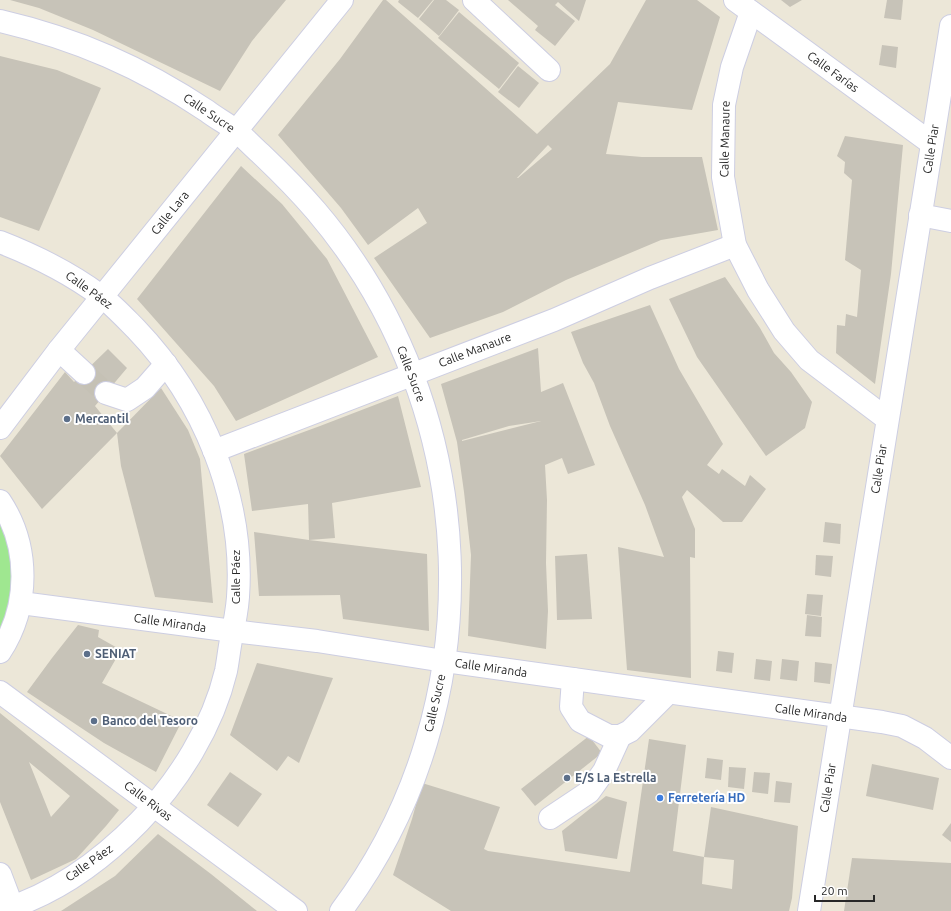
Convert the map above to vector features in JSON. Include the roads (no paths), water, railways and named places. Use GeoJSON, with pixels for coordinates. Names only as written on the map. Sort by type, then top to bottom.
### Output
{"type":"FeatureCollection","features":[{"type":"Feature","properties":{"kind":"street","name":"Calle Lara"},"geometry":{"type":"LineString","coordinates":[[0,428],[102,297],[342,0]]}},
{"type":"Feature","properties":{"kind":"street"},"geometry":{"type":"LineString","coordinates":[[474,0],[549,70]]}},
{"type":"Feature","properties":{"kind":"street","name":"Calle Farías"},"geometry":{"type":"LineString","coordinates":[[743,6],[931,143]]}},
{"type":"Feature","properties":{"kind":"street","name":"Calle Manaure"},"geometry":{"type":"LineString","coordinates":[[743,6],[724,105],[723,177],[735,245],[758,290],[784,331],[808,360],[887,419]]}},
{"type":"Feature","properties":{"kind":"street","name":"Calle Sucre"},"geometry":{"type":"LineString","coordinates":[[0,21],[62,38],[125,63],[184,96],[237,131],[301,194],[329,226],[354,260],[396,334],[412,374],[425,408],[434,444],[442,479],[447,515],[450,552],[450,588],[444,661],[438,698],[428,734],[417,770],[403,805],[368,872],[341,911]]}},
{"type":"Feature","properties":{"kind":"street","name":"Calle Piar"},"geometry":{"type":"LineString","coordinates":[[808,911],[931,143],[950,34]]}},
{"type":"Feature","properties":{"kind":"street"},"geometry":{"type":"LineString","coordinates":[[920,214],[951,221]]}},
{"type":"Feature","properties":{"kind":"street","name":"Calle Páez"},"geometry":{"type":"LineString","coordinates":[[0,242],[24,251],[66,273],[102,297],[148,341],[166,364],[194,406],[214,451],[226,486],[234,523],[238,560],[238,597],[226,672],[214,708],[198,742],[178,775],[155,806],[124,838],[90,865],[52,888],[9,910]]}},
{"type":"Feature","properties":{"kind":"street","name":"Calle Manaure"},"geometry":{"type":"LineString","coordinates":[[214,451],[554,320],[650,278],[735,245]]}},
{"type":"Feature","properties":{"kind":"street"},"geometry":{"type":"LineString","coordinates":[[60,350],[84,373]]}},
{"type":"Feature","properties":{"kind":"street"},"geometry":{"type":"LineString","coordinates":[[106,393],[127,400],[145,388],[166,364]]}},
{"type":"Feature","properties":{"kind":"street"},"geometry":{"type":"LineString","coordinates":[[0,501],[9,514],[19,543],[23,573],[21,603],[15,623],[0,652]]}},
{"type":"Feature","properties":{"kind":"street","name":"Calle Miranda"},"geometry":{"type":"LineString","coordinates":[[21,603],[233,632],[317,641],[444,661],[902,726],[925,738],[951,758]]}},
{"type":"Feature","properties":{"kind":"street"},"geometry":{"type":"LineString","coordinates":[[573,679],[571,707],[580,721],[610,736],[620,736],[630,731],[668,693]]}},
{"type":"Feature","properties":{"kind":"street","name":"Calle Rivas"},"geometry":{"type":"LineString","coordinates":[[0,692],[296,911]]}},
{"type":"Feature","properties":{"kind":"street"},"geometry":{"type":"LineString","coordinates":[[550,818],[589,792],[604,771],[620,736]]}},
{"type":"Feature","properties":{"kind":"street"},"geometry":{"type":"LineString","coordinates":[[0,874],[9,910]]}},
{"type":"Feature","properties":{"kind":"tunnel"},"geometry":{"type":"LineString","coordinates":[[84,373],[106,393]]}},
{"type":"Feature","properties":{"kind":"place","name":"Mercantil"},"geometry":{"type":"Point","coordinates":[67,419]}},
{"type":"Feature","properties":{"kind":"place","name":"SENIAT"},"geometry":{"type":"Point","coordinates":[87,654]}},
{"type":"Feature","properties":{"kind":"place","name":"Banco del Tesoro"},"geometry":{"type":"Point","coordinates":[94,721]}},
{"type":"Feature","properties":{"kind":"place","name":"E/S La Estrella"},"geometry":{"type":"Point","coordinates":[567,778]}},
{"type":"Feature","properties":{"kind":"place","name":"Ferretería HD"},"geometry":{"type":"Point","coordinates":[660,798]}}]}
